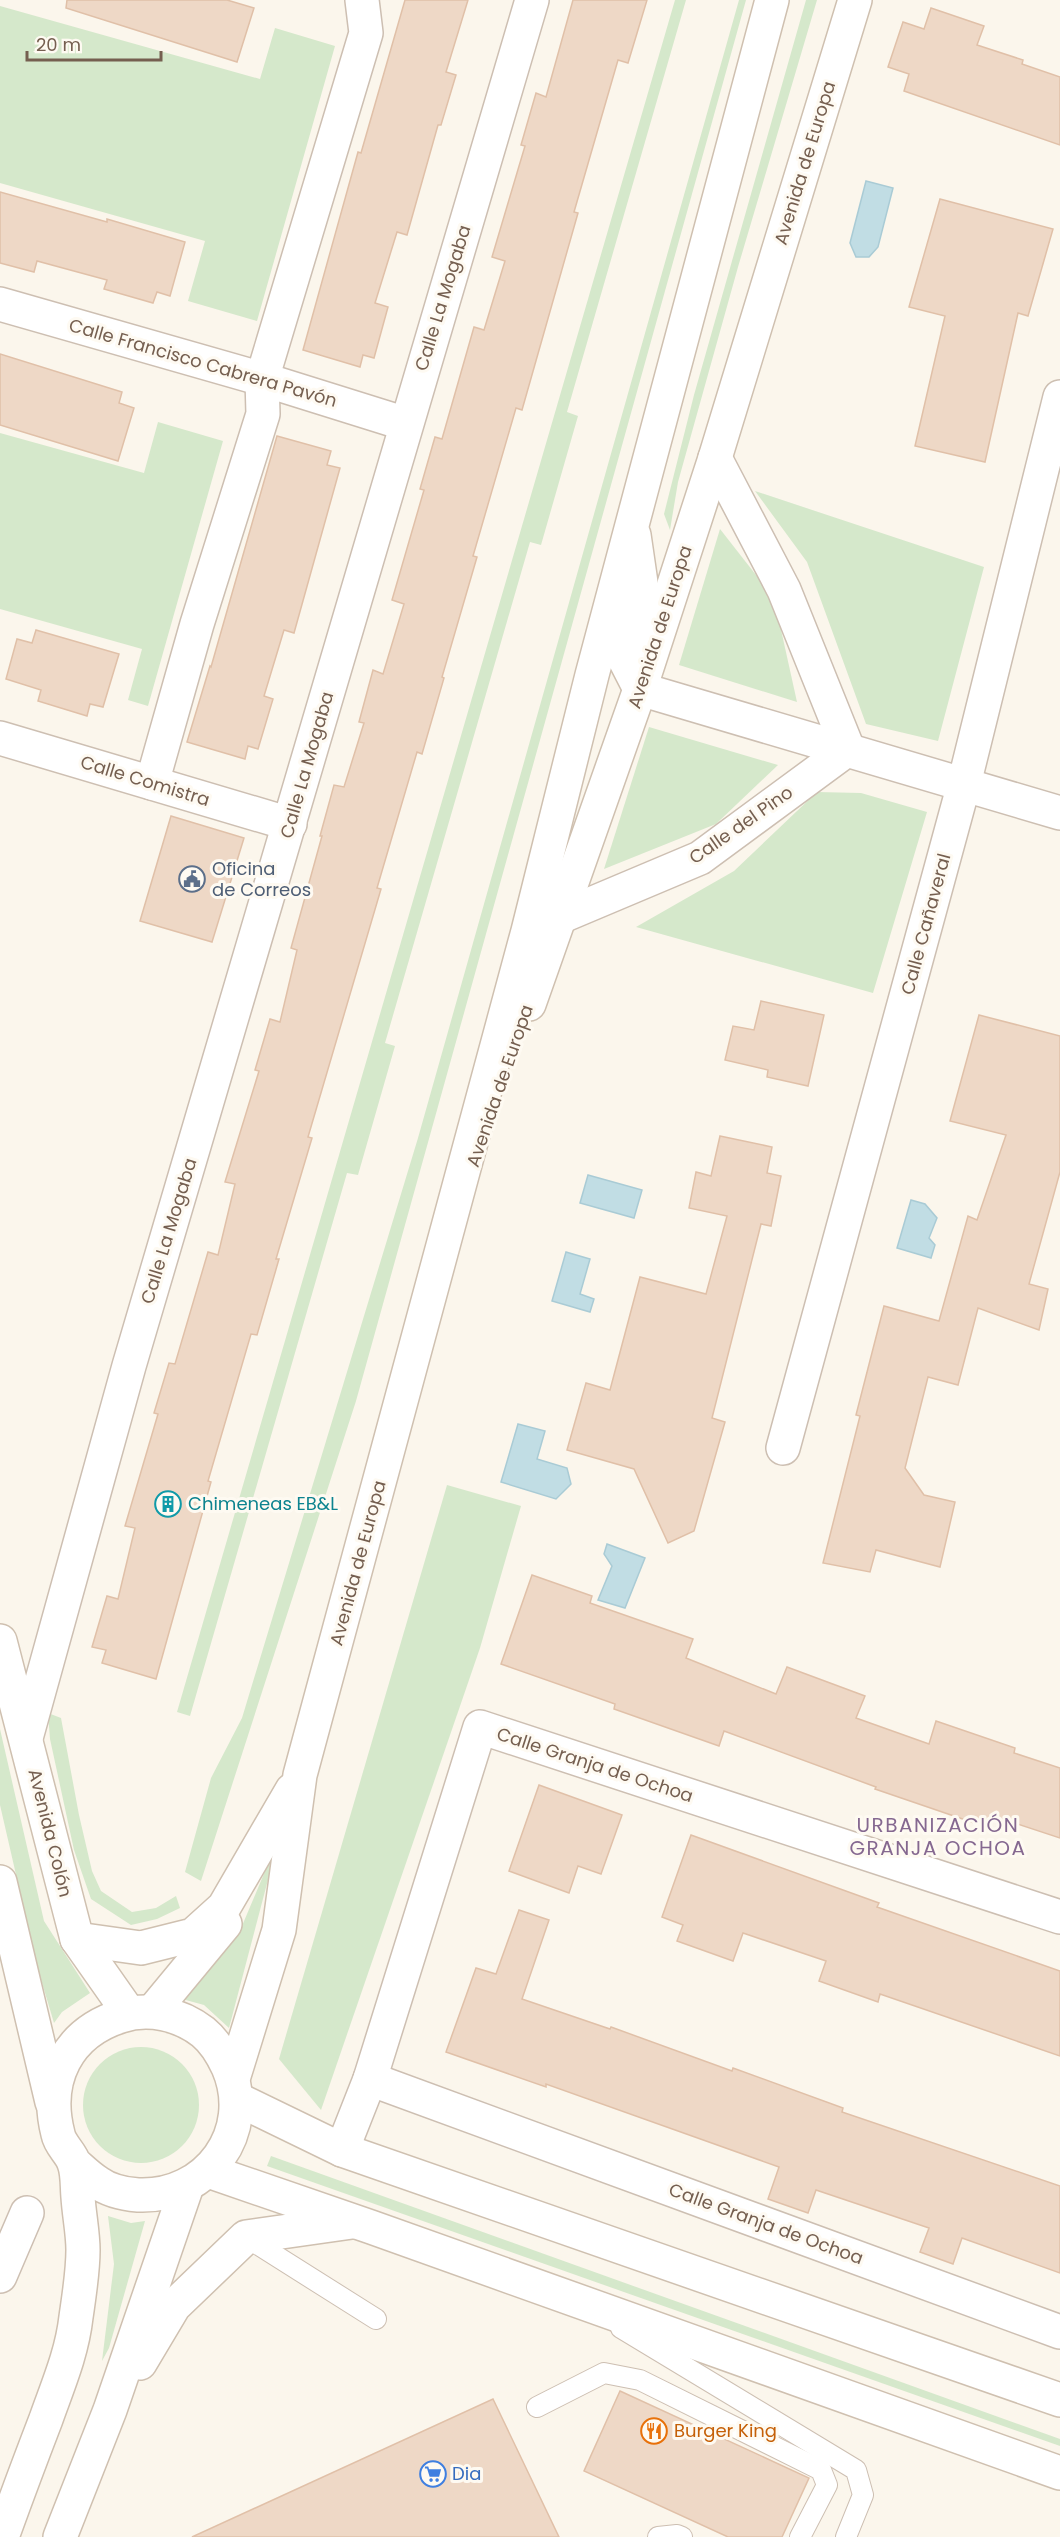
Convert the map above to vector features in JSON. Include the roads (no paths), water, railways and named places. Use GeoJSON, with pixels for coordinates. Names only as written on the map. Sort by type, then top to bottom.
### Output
{"type":"FeatureCollection","features":[{"type":"Feature","properties":{"kind":"main road"},"geometry":{"type":"LineString","coordinates":[[152,783],[197,624],[263,414],[262,379],[366,33],[362,0]]}},
{"type":"Feature","properties":{"kind":"main road","name":"Calle La Mogaba"},"geometry":{"type":"LineString","coordinates":[[26,1738],[129,1366],[532,0]]}},
{"type":"Feature","properties":{"kind":"main road","name":"Avenida de Europa"},"geometry":{"type":"LineString","coordinates":[[235,2089],[279,1930],[300,1775],[528,931],[632,526],[772,0]]}},
{"type":"Feature","properties":{"kind":"main road","name":"Avenida de Europa"},"geometry":{"type":"LineString","coordinates":[[443,1246],[640,689],[715,458],[855,0]]}},
{"type":"Feature","properties":{"kind":"main road","name":"Calle Francisco Cabrera Pavón"},"geometry":{"type":"LineString","coordinates":[[0,304],[262,379],[406,424]]}},
{"type":"Feature","properties":{"kind":"main road","name":"Calle Cañaveral"},"geometry":{"type":"LineString","coordinates":[[783,1448],[964,784],[1060,397]]}},
{"type":"Feature","properties":{"kind":"main road"},"geometry":{"type":"LineString","coordinates":[[715,458],[784,590],[848,749]]}},
{"type":"Feature","properties":{"kind":"main road"},"geometry":{"type":"LineString","coordinates":[[632,526],[641,583],[624,658],[640,689]]}},
{"type":"Feature","properties":{"kind":"main road"},"geometry":{"type":"LineString","coordinates":[[548,849],[589,773],[612,702],[640,689],[1060,813]]}},
{"type":"Feature","properties":{"kind":"main road","name":"Calle Comistra"},"geometry":{"type":"LineString","coordinates":[[0,738],[290,824]]}},
{"type":"Feature","properties":{"kind":"main road","name":"Calle del Pino"},"geometry":{"type":"LineString","coordinates":[[561,916],[700,858],[848,749]]}},
{"type":"Feature","properties":{"kind":"main road","name":"Avenida Colón"},"geometry":{"type":"LineString","coordinates":[[0,1641],[77,1939],[141,2012]]}},
{"type":"Feature","properties":{"kind":"main road","name":"Calle Granja de Ochoa"},"geometry":{"type":"LineString","coordinates":[[342,2150],[370,2079],[480,1727],[1060,1917]]}},
{"type":"Feature","properties":{"kind":"main road"},"geometry":{"type":"LineString","coordinates":[[77,1939],[141,1948],[193,1935],[224,1907],[300,1775]]}},
{"type":"Feature","properties":{"kind":"main road","name":"Avenida de Europa"},"geometry":{"type":"LineString","coordinates":[[141,2012],[234,1913],[300,1775]]}},
{"type":"Feature","properties":{"kind":"main road"},"geometry":{"type":"LineString","coordinates":[[0,1882],[53,2105],[58,2137],[74,2163],[98,2183],[125,2194],[155,2195],[197,2178],[356,2222],[1060,2474]]}},
{"type":"Feature","properties":{"kind":"main road"},"geometry":{"type":"LineString","coordinates":[[53,2105],[56,2080],[66,2056],[82,2036],[104,2021],[141,2012],[180,2019],[203,2033],[222,2053],[235,2089],[234,2126],[224,2150],[197,2178],[60,2537]]}},
{"type":"Feature","properties":{"kind":"main road","name":"Calle Granja de Ochoa"},"geometry":{"type":"LineString","coordinates":[[370,2079],[1060,2332]]}},
{"type":"Feature","properties":{"kind":"main road"},"geometry":{"type":"LineString","coordinates":[[235,2089],[342,2150],[1060,2400]]}},
{"type":"Feature","properties":{"kind":"main road"},"geometry":{"type":"LineString","coordinates":[[22,2537],[52,2462],[76,2317],[83,2249],[74,2163]]}},
{"type":"Feature","properties":{"kind":"main road"},"geometry":{"type":"LineString","coordinates":[[0,2276],[27,2213]]}},
{"type":"Feature","properties":{"kind":"main road"},"geometry":{"type":"LineString","coordinates":[[110,2410],[174,2306],[246,2237],[356,2222]]}},
{"type":"Feature","properties":{"kind":"main road"},"geometry":{"type":"LineString","coordinates":[[2,2537],[70,2354]]}},
{"type":"Feature","properties":{"kind":"lane"},"geometry":{"type":"LineString","coordinates":[[246,2237],[376,2319]]}},
{"type":"Feature","properties":{"kind":"lane"},"geometry":{"type":"LineString","coordinates":[[572,2299],[856,2470],[863,2495],[846,2537]]}},
{"type":"Feature","properties":{"kind":"lane"},"geometry":{"type":"LineString","coordinates":[[537,2407],[604,2373],[640,2380],[821,2470],[827,2486],[801,2537]]}},
{"type":"Feature","properties":{"kind":"lane"},"geometry":{"type":"LineString","coordinates":[[658,2537],[677,2535],[682,2537]]}},
{"type":"Feature","properties":{"kind":"water"},"geometry":{"type":"Polygon","coordinates":[[[866,181],[893,188],[878,247],[869,257],[856,257],[850,243],[866,181]]]}},
{"type":"Feature","properties":{"kind":"water"},"geometry":{"type":"Polygon","coordinates":[[[588,1175],[642,1190],[634,1218],[580,1203],[588,1175]]]}},
{"type":"Feature","properties":{"kind":"water"},"geometry":{"type":"Polygon","coordinates":[[[911,1200],[925,1204],[937,1218],[929,1238],[935,1245],[931,1258],[897,1248],[911,1200]]]}},
{"type":"Feature","properties":{"kind":"water"},"geometry":{"type":"Polygon","coordinates":[[[566,1252],[590,1259],[580,1294],[594,1299],[590,1312],[552,1301],[566,1252]]]}},
{"type":"Feature","properties":{"kind":"water"},"geometry":{"type":"Polygon","coordinates":[[[518,1424],[545,1431],[537,1459],[567,1468],[571,1484],[556,1499],[501,1482],[518,1424]]]}},
{"type":"Feature","properties":{"kind":"water"},"geometry":{"type":"Polygon","coordinates":[[[607,1544],[645,1558],[625,1608],[598,1600],[612,1566],[604,1554],[607,1544]]]}},
{"type":"Feature","properties":{"kind":"place","name":"Oficina de Correos"},"geometry":{"type":"Point","coordinates":[192,879]}},
{"type":"Feature","properties":{"kind":"place","name":"Chimeneas EB&L"},"geometry":{"type":"Point","coordinates":[168,1504]}},
{"type":"Feature","properties":{"kind":"place","name":"Burger King"},"geometry":{"type":"Point","coordinates":[654,2431]}},
{"type":"Feature","properties":{"kind":"place","name":"Dia"},"geometry":{"type":"Point","coordinates":[433,2474]}},
{"type":"Feature","properties":{"kind":"district","name":"URBANIZACIÓN GRANJA OCHOA"},"geometry":{"type":"Point","coordinates":[938,1836]}}]}
